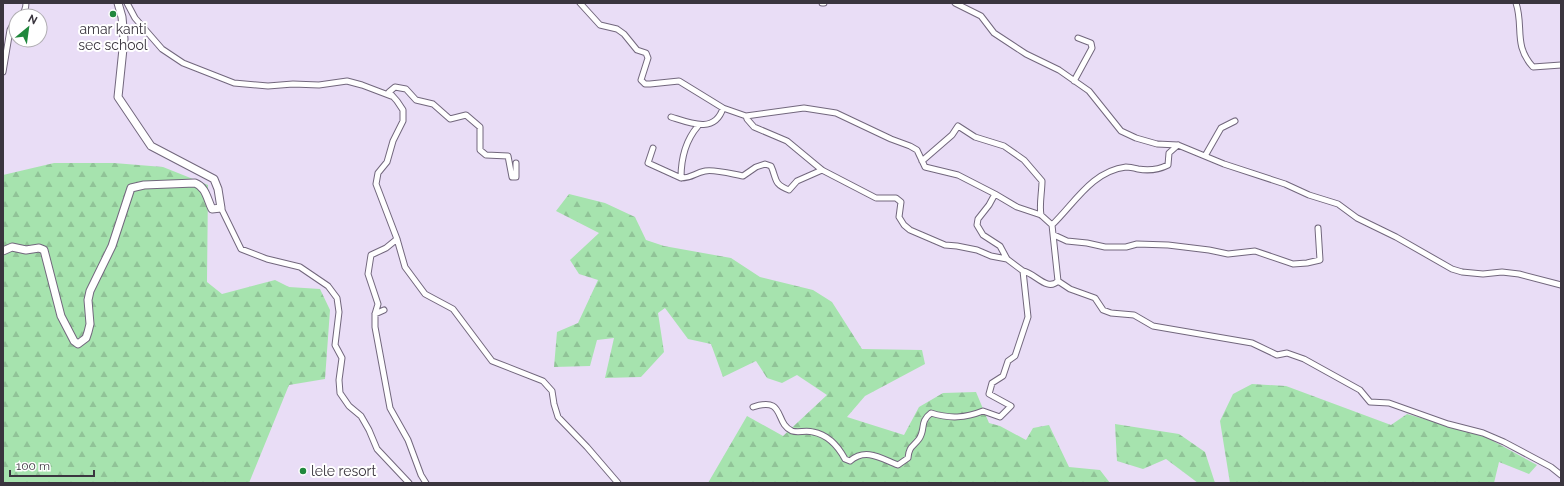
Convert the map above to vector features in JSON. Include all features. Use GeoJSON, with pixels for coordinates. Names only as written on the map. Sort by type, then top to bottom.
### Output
{"type":"FeatureCollection","features":[{"type":"Feature","properties":{"kind":"street"},"geometry":{"type":"LineString","coordinates":[[118,3],[122,17],[124,39],[118,85],[118,97],[151,146],[214,179],[222,208],[241,249],[268,259],[300,267],[328,286],[337,298],[339,312],[335,345],[342,358],[339,380],[340,393],[349,406],[361,416],[369,430],[376,449],[409,483]]}},
{"type":"Feature","properties":{"kind":"street"},"geometry":{"type":"LineString","coordinates":[[127,3],[135,18],[162,49],[183,63],[234,83],[268,86],[293,84],[319,85],[347,81],[392,96]]}},
{"type":"Feature","properties":{"kind":"street"},"geometry":{"type":"LineString","coordinates":[[580,3],[600,25],[617,29],[624,34],[637,50],[646,53],[648,58],[641,80],[645,84],[679,81],[723,108],[746,116],[804,108],[836,113],[917,150],[925,167],[958,175],[1017,207],[1041,215],[1052,225],[1058,281],[1070,290],[1095,298],[1103,310],[1111,313],[1134,315],[1153,326],[1252,343],[1277,355],[1287,353],[1304,359],[1360,390],[1370,402],[1389,404],[1448,424],[1483,433],[1504,442],[1551,467],[1561,475]]}},
{"type":"Feature","properties":{"kind":"street"},"geometry":{"type":"LineString","coordinates":[[955,3],[982,16],[994,33],[1026,54],[1059,70],[1088,91],[1121,130],[1136,138],[1157,144],[1178,145],[1204,156],[1338,204],[1357,218],[1396,237],[1452,269],[1483,274],[1502,272],[1519,274],[1561,284]]}},
{"type":"Feature","properties":{"kind":"street"},"geometry":{"type":"LineString","coordinates":[[1516,3],[1521,46],[1525,58],[1533,67],[1561,65]]}},
{"type":"Feature","properties":{"kind":"street"},"geometry":{"type":"LineString","coordinates":[[1074,81],[1092,48],[1091,44],[1078,38]]}},
{"type":"Feature","properties":{"kind":"street"},"geometry":{"type":"LineString","coordinates":[[3,72],[8,42]]}},
{"type":"Feature","properties":{"kind":"street"},"geometry":{"type":"LineString","coordinates":[[516,163],[516,178],[512,177],[508,156],[486,155],[480,150],[480,127],[466,115],[450,118],[433,104],[416,100],[406,89],[395,87],[389,92],[402,110],[403,121],[393,141],[387,162],[378,173],[376,184],[398,239],[405,267],[425,294],[453,309],[492,361],[506,365],[543,381],[552,391],[558,417],[587,447],[618,483]]}},
{"type":"Feature","properties":{"kind":"street"},"geometry":{"type":"LineString","coordinates":[[671,117],[698,126],[711,123],[721,115],[723,108]]}},
{"type":"Feature","properties":{"kind":"street"},"geometry":{"type":"LineString","coordinates":[[746,116],[746,119],[754,127],[787,141],[822,170],[876,198],[896,198],[901,202],[899,217],[910,230],[945,245],[977,250],[991,256],[1007,259]]}},
{"type":"Feature","properties":{"kind":"street"},"geometry":{"type":"LineString","coordinates":[[1204,156],[1221,128],[1235,120]]}},
{"type":"Feature","properties":{"kind":"street"},"geometry":{"type":"LineString","coordinates":[[681,178],[681,160],[692,133],[698,126]]}},
{"type":"Feature","properties":{"kind":"street"},"geometry":{"type":"LineString","coordinates":[[922,161],[952,135],[958,126],[975,137],[1004,146],[1024,160],[1042,181],[1040,208],[1041,215]]}},
{"type":"Feature","properties":{"kind":"street"},"geometry":{"type":"LineString","coordinates":[[1052,225],[1070,206],[1077,196],[1103,174],[1127,167],[1146,170],[1159,169],[1168,165],[1169,153],[1178,145]]}},
{"type":"Feature","properties":{"kind":"street"},"geometry":{"type":"LineString","coordinates":[[653,148],[648,163],[681,178],[690,178],[706,170],[743,176],[756,167],[765,164],[771,166],[775,180],[780,186],[788,190],[797,181],[822,170]]}},
{"type":"Feature","properties":{"kind":"street"},"geometry":{"type":"LineString","coordinates":[[3,251],[12,247],[26,250],[39,248],[44,250],[59,312],[70,336],[75,343],[78,344],[88,335],[90,324],[88,304],[90,291],[112,246],[132,188],[144,185],[194,184],[200,186],[204,190],[212,209],[222,208]]}},
{"type":"Feature","properties":{"kind":"street"},"geometry":{"type":"LineString","coordinates":[[995,194],[978,219],[977,225],[983,235],[1000,246],[1007,259],[1023,271],[1029,272],[1044,283],[1050,285],[1058,281]]}},
{"type":"Feature","properties":{"kind":"street"},"geometry":{"type":"LineString","coordinates":[[1054,235],[1067,241],[1105,247],[1126,247],[1138,244],[1168,245],[1228,254],[1254,251],[1293,264],[1320,260],[1318,228]]}},
{"type":"Feature","properties":{"kind":"street"},"geometry":{"type":"LineString","coordinates":[[398,239],[386,248],[372,255],[368,274],[378,304],[375,314],[375,327],[380,361],[384,372],[390,408],[408,440],[421,475],[426,483]]}},
{"type":"Feature","properties":{"kind":"street"},"geometry":{"type":"LineString","coordinates":[[753,407],[764,404],[772,406],[778,411],[786,428],[793,432],[814,432],[826,437],[839,449],[845,459],[850,461],[856,455],[871,454],[898,465],[908,458],[909,449],[920,438],[924,418],[931,413],[946,417],[957,417],[971,416],[983,411],[1000,418],[1011,406],[989,394],[992,383],[1003,376],[1008,361],[1015,356],[1028,317],[1023,271]]}},
{"type":"Feature","properties":{"kind":"street"},"geometry":{"type":"LineString","coordinates":[[375,314],[384,310]]}},
{"type":"Feature","properties":{"kind":"green space"},"geometry":{"type":"Polygon","coordinates":[[[54,163],[114,163],[163,167],[208,185],[207,282],[222,294],[275,280],[289,287],[320,289],[330,310],[325,379],[289,385],[249,483],[3,483],[3,175],[54,163]]]}},
{"type":"Feature","properties":{"kind":"green space"},"geometry":{"type":"Polygon","coordinates":[[[569,194],[605,203],[635,217],[646,240],[664,246],[731,258],[760,277],[813,290],[832,302],[862,349],[922,350],[925,364],[865,396],[847,417],[904,435],[919,407],[943,393],[976,392],[989,423],[1000,426],[1026,440],[1033,428],[1049,425],[1069,467],[1100,470],[1110,483],[708,483],[747,416],[783,436],[827,395],[797,375],[782,383],[767,378],[756,361],[723,377],[711,344],[688,339],[665,308],[658,313],[664,352],[641,377],[605,378],[614,338],[597,340],[590,366],[554,367],[557,332],[578,323],[598,280],[579,274],[570,260],[599,233],[556,211],[569,194]]]}},
{"type":"Feature","properties":{"kind":"green space"},"geometry":{"type":"Polygon","coordinates":[[[1252,384],[1286,386],[1391,425],[1407,414],[1484,436],[1537,465],[1529,474],[1499,462],[1494,483],[1230,483],[1220,421],[1233,394],[1252,384]]]}},
{"type":"Feature","properties":{"kind":"green space"},"geometry":{"type":"Polygon","coordinates":[[[1115,424],[1179,434],[1205,452],[1215,483],[1198,483],[1166,459],[1143,469],[1117,461],[1115,424]]]}},
{"type":"Feature","properties":{"kind":"place","name":"amar kanti sec school"},"geometry":{"type":"Point","coordinates":[113,14]}},
{"type":"Feature","properties":{"kind":"place","name":"lele resort"},"geometry":{"type":"Point","coordinates":[303,471]}}]}
